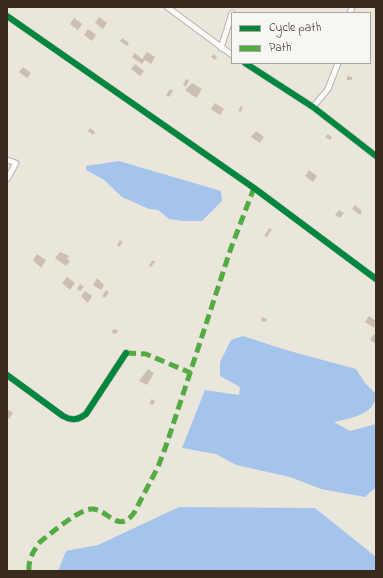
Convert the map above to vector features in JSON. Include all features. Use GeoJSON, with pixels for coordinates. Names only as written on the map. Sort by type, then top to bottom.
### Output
{"type":"FeatureCollection","features":[{"type":"Feature","properties":{"kind":"street"},"geometry":{"type":"LineString","coordinates":[[167,7],[231,54]]}},
{"type":"Feature","properties":{"kind":"street"},"geometry":{"type":"LineString","coordinates":[[7,16],[254,188],[376,279]]}},
{"type":"Feature","properties":{"kind":"street"},"geometry":{"type":"LineString","coordinates":[[221,48],[231,16]]}},
{"type":"Feature","properties":{"kind":"street"},"geometry":{"type":"LineString","coordinates":[[247,64],[313,107],[376,156]]}},
{"type":"Feature","properties":{"kind":"street"},"geometry":{"type":"LineString","coordinates":[[313,107],[328,88],[338,64]]}},
{"type":"Feature","properties":{"kind":"street"},"geometry":{"type":"LineString","coordinates":[[7,160],[16,163],[7,179]]}},
{"type":"Feature","properties":{"kind":"street"},"geometry":{"type":"LineString","coordinates":[[7,375],[63,416],[68,419],[78,419],[86,414],[126,353]]}},
{"type":"Feature","properties":{"kind":"water"},"geometry":{"type":"Polygon","coordinates":[[[119,161],[221,191],[222,201],[202,221],[169,219],[158,210],[149,209],[122,197],[104,180],[86,170],[86,166],[119,161]]]}},
{"type":"Feature","properties":{"kind":"water"},"geometry":{"type":"Polygon","coordinates":[[[243,336],[286,350],[356,369],[365,383],[376,394],[372,407],[367,411],[354,417],[334,422],[350,431],[376,424],[376,487],[365,497],[321,489],[290,477],[236,465],[216,454],[182,448],[205,390],[239,395],[240,387],[220,376],[220,362],[231,340],[243,336]]]}},
{"type":"Feature","properties":{"kind":"water"},"geometry":{"type":"Polygon","coordinates":[[[179,507],[315,508],[376,557],[376,571],[58,571],[66,551],[98,545],[179,507]]]}},
{"type":"Feature","properties":{"kind":"building"},"geometry":{"type":"Polygon","coordinates":[[[99,17],[107,23],[103,29],[95,23],[99,17]]]}},
{"type":"Feature","properties":{"kind":"building"},"geometry":{"type":"Polygon","coordinates":[[[74,18],[82,24],[78,30],[70,24],[74,18]]]}},
{"type":"Feature","properties":{"kind":"building"},"geometry":{"type":"Polygon","coordinates":[[[88,29],[96,35],[92,41],[84,35],[88,29]]]}},
{"type":"Feature","properties":{"kind":"building"},"geometry":{"type":"Polygon","coordinates":[[[122,38],[129,43],[127,46],[120,41],[122,38]]]}},
{"type":"Feature","properties":{"kind":"building"},"geometry":{"type":"Polygon","coordinates":[[[147,52],[155,57],[151,64],[145,60],[142,64],[132,57],[135,53],[142,59],[147,52]]]}},
{"type":"Feature","properties":{"kind":"building"},"geometry":{"type":"Polygon","coordinates":[[[214,54],[217,57],[215,60],[211,57],[214,54]]]}},
{"type":"Feature","properties":{"kind":"building"},"geometry":{"type":"Polygon","coordinates":[[[135,64],[144,71],[140,76],[131,69],[135,64]]]}},
{"type":"Feature","properties":{"kind":"building"},"geometry":{"type":"Polygon","coordinates":[[[23,67],[31,73],[27,78],[19,72],[23,67]]]}},
{"type":"Feature","properties":{"kind":"building"},"geometry":{"type":"Polygon","coordinates":[[[347,76],[352,77],[352,80],[347,80],[347,76]]]}},
{"type":"Feature","properties":{"kind":"building"},"geometry":{"type":"Polygon","coordinates":[[[186,79],[189,80],[186,87],[183,85],[186,79]]]}},
{"type":"Feature","properties":{"kind":"building"},"geometry":{"type":"Polygon","coordinates":[[[192,83],[202,89],[196,98],[185,90],[192,83]]]}},
{"type":"Feature","properties":{"kind":"building"},"geometry":{"type":"Polygon","coordinates":[[[170,89],[173,91],[169,97],[166,95],[170,89]]]}},
{"type":"Feature","properties":{"kind":"building"},"geometry":{"type":"Polygon","coordinates":[[[215,103],[224,109],[220,115],[211,109],[215,103]]]}},
{"type":"Feature","properties":{"kind":"building"},"geometry":{"type":"Polygon","coordinates":[[[241,106],[243,107],[241,112],[238,111],[241,106]]]}},
{"type":"Feature","properties":{"kind":"building"},"geometry":{"type":"Polygon","coordinates":[[[90,128],[95,132],[93,135],[88,131],[90,128]]]}},
{"type":"Feature","properties":{"kind":"building"},"geometry":{"type":"Polygon","coordinates":[[[256,131],[264,137],[260,143],[251,137],[256,131]]]}},
{"type":"Feature","properties":{"kind":"building"},"geometry":{"type":"Polygon","coordinates":[[[328,134],[332,137],[330,140],[325,137],[328,134]]]}},
{"type":"Feature","properties":{"kind":"building"},"geometry":{"type":"Polygon","coordinates":[[[309,170],[317,176],[313,182],[305,176],[309,170]]]}},
{"type":"Feature","properties":{"kind":"building"},"geometry":{"type":"Polygon","coordinates":[[[355,205],[362,211],[360,215],[352,209],[355,205]]]}},
{"type":"Feature","properties":{"kind":"building"},"geometry":{"type":"Polygon","coordinates":[[[339,210],[344,213],[340,218],[335,215],[339,210]]]}},
{"type":"Feature","properties":{"kind":"building"},"geometry":{"type":"Polygon","coordinates":[[[269,228],[272,229],[267,237],[264,236],[269,228]]]}},
{"type":"Feature","properties":{"kind":"building"},"geometry":{"type":"Polygon","coordinates":[[[120,240],[123,242],[119,247],[117,245],[120,240]]]}},
{"type":"Feature","properties":{"kind":"building"},"geometry":{"type":"Polygon","coordinates":[[[60,252],[69,256],[67,259],[70,261],[66,266],[55,258],[60,252]]]}},
{"type":"Feature","properties":{"kind":"building"},"geometry":{"type":"Polygon","coordinates":[[[37,254],[46,260],[41,268],[33,260],[37,254]]]}},
{"type":"Feature","properties":{"kind":"building"},"geometry":{"type":"Polygon","coordinates":[[[153,260],[155,262],[151,267],[149,265],[153,260]]]}},
{"type":"Feature","properties":{"kind":"building"},"geometry":{"type":"Polygon","coordinates":[[[67,277],[75,283],[70,290],[62,283],[67,277]]]}},
{"type":"Feature","properties":{"kind":"building"},"geometry":{"type":"Polygon","coordinates":[[[97,278],[104,285],[101,290],[93,285],[97,278]]]}},
{"type":"Feature","properties":{"kind":"building"},"geometry":{"type":"Polygon","coordinates":[[[80,284],[84,287],[80,291],[77,289],[80,284]]]}},
{"type":"Feature","properties":{"kind":"building"},"geometry":{"type":"Polygon","coordinates":[[[106,290],[109,292],[105,298],[102,296],[106,290]]]}},
{"type":"Feature","properties":{"kind":"building"},"geometry":{"type":"Polygon","coordinates":[[[85,291],[92,296],[88,303],[81,296],[85,291]]]}},
{"type":"Feature","properties":{"kind":"building"},"geometry":{"type":"Polygon","coordinates":[[[369,316],[376,321],[374,328],[365,322],[369,316]]]}},
{"type":"Feature","properties":{"kind":"building"},"geometry":{"type":"Polygon","coordinates":[[[262,317],[267,319],[266,322],[261,321],[262,317]]]}},
{"type":"Feature","properties":{"kind":"building"},"geometry":{"type":"Polygon","coordinates":[[[113,329],[118,330],[116,334],[112,333],[113,329]]]}},
{"type":"Feature","properties":{"kind":"building"},"geometry":{"type":"Polygon","coordinates":[[[374,334],[376,335],[376,344],[370,340],[374,334]]]}},
{"type":"Feature","properties":{"kind":"building"},"geometry":{"type":"Polygon","coordinates":[[[148,369],[154,373],[147,385],[139,381],[148,369]]]}},
{"type":"Feature","properties":{"kind":"building"},"geometry":{"type":"Polygon","coordinates":[[[151,399],[155,401],[153,405],[150,404],[151,399]]]}},
{"type":"Feature","properties":{"kind":"building"},"geometry":{"type":"Polygon","coordinates":[[[7,409],[13,413],[9,419],[7,417],[7,409]]]}},
{"type":"Feature","properties":{"kind":"marked path"},"geometry":{"type":"LineString","coordinates":[[29,571],[29,563],[40,542],[79,513],[85,510],[97,510],[112,519],[122,522],[134,513],[158,467],[167,443],[231,248],[254,188]]}},
{"type":"Feature","properties":{"kind":"marked path"},"geometry":{"type":"LineString","coordinates":[[126,353],[146,354],[191,373]]}},
{"type":"Feature","properties":{"kind":"cycle path"},"geometry":{"type":"LineString","coordinates":[[7,16],[254,188],[376,279]]}},
{"type":"Feature","properties":{"kind":"cycle path"},"geometry":{"type":"LineString","coordinates":[[247,64],[313,107],[376,156]]}},
{"type":"Feature","properties":{"kind":"cycle path"},"geometry":{"type":"LineString","coordinates":[[7,375],[63,416],[69,419],[75,419],[86,414],[126,353]]}}]}
